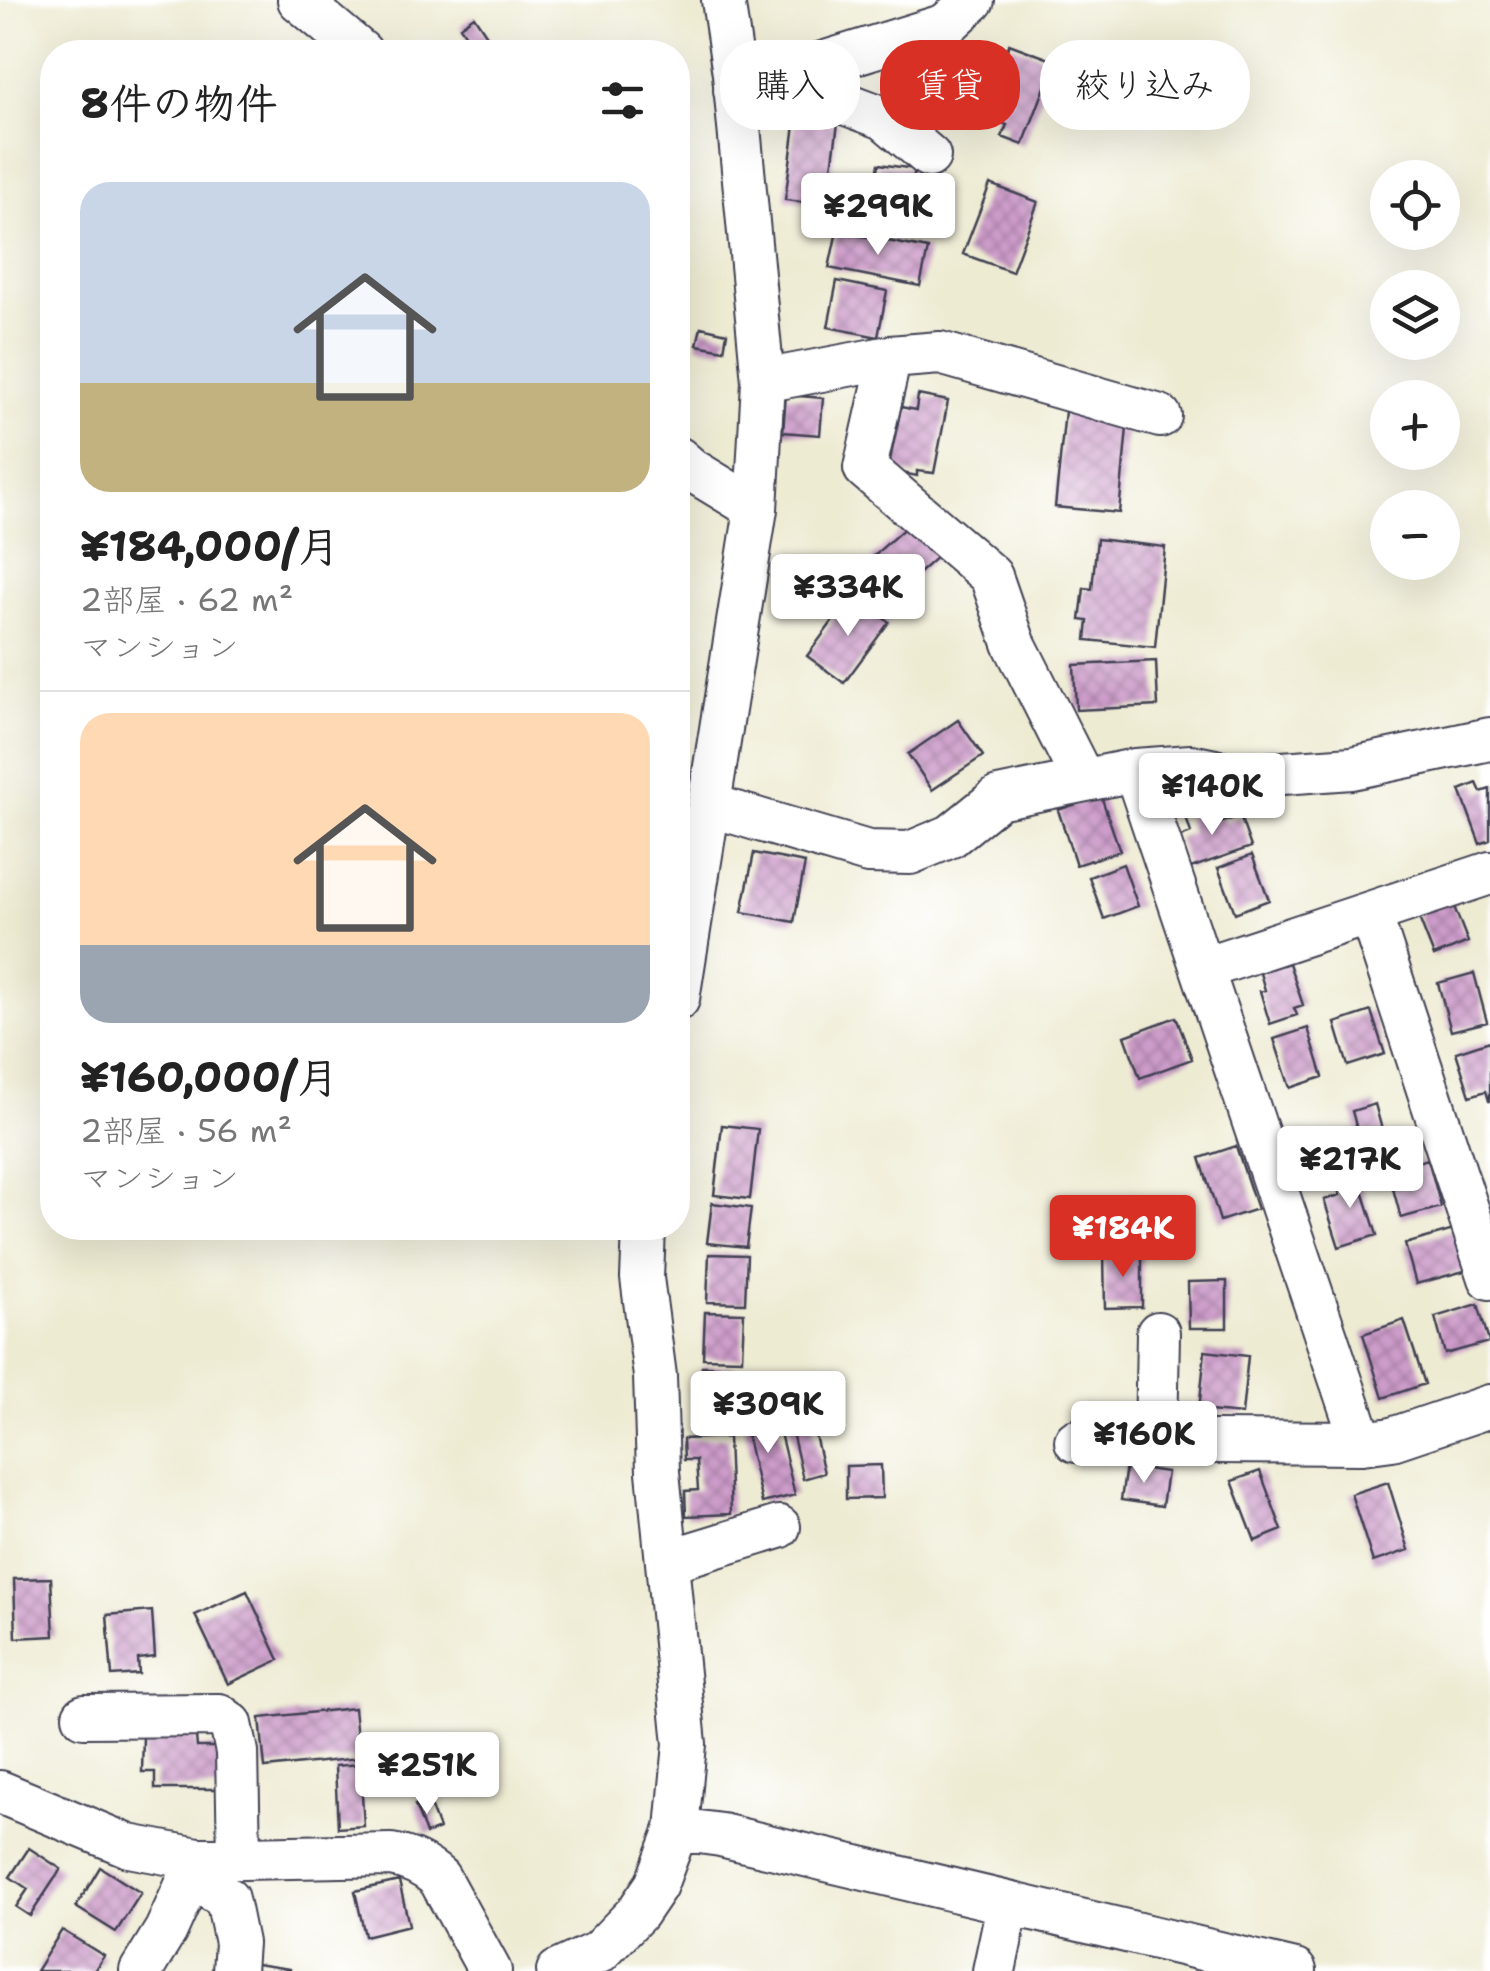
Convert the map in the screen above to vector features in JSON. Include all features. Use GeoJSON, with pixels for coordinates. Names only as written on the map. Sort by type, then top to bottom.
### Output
{"type":"FeatureCollection","features":[{"type":"Feature","properties":{"kind":"street"},"geometry":{"type":"LineString","coordinates":[[299,0],[347,40]]}},
{"type":"Feature","properties":{"kind":"street"},"geometry":{"type":"LineString","coordinates":[[723,0],[728,40]]}},
{"type":"Feature","properties":{"kind":"street"},"geometry":{"type":"LineString","coordinates":[[860,51],[946,26],[973,0]]}},
{"type":"Feature","properties":{"kind":"street"},"geometry":{"type":"LineString","coordinates":[[860,109],[884,118],[929,156]]}},
{"type":"Feature","properties":{"kind":"street"},"geometry":{"type":"LineString","coordinates":[[690,924],[756,508],[763,381],[739,130]]}},
{"type":"Feature","properties":{"kind":"street"},"geometry":{"type":"LineString","coordinates":[[763,381],[890,357],[940,353],[1160,416]]}},
{"type":"Feature","properties":{"kind":"street"},"geometry":{"type":"LineString","coordinates":[[890,357],[864,468],[991,576],[1014,643],[1083,780]]}},
{"type":"Feature","properties":{"kind":"street"},"geometry":{"type":"LineString","coordinates":[[690,468],[756,508]]}},
{"type":"Feature","properties":{"kind":"street"},"geometry":{"type":"LineString","coordinates":[[709,806],[868,852],[910,853],[951,836],[998,798],[1083,780],[1135,770],[1192,766],[1239,776],[1352,768],[1490,740]]}},
{"type":"Feature","properties":{"kind":"street"},"geometry":{"type":"LineString","coordinates":[[1135,770],[1362,1443]]}},
{"type":"Feature","properties":{"kind":"street"},"geometry":{"type":"LineString","coordinates":[[1204,968],[1490,873]]}},
{"type":"Feature","properties":{"kind":"street"},"geometry":{"type":"LineString","coordinates":[[1370,913],[1490,1278]]}},
{"type":"Feature","properties":{"kind":"street"},"geometry":{"type":"LineString","coordinates":[[558,1971],[599,1952],[620,1933],[656,1885],[677,1830],[684,1744],[658,1472],[654,1376],[642,1278],[644,1240]]}},
{"type":"Feature","properties":{"kind":"street"},"geometry":{"type":"LineString","coordinates":[[1156,1440],[1158,1334]]}},
{"type":"Feature","properties":{"kind":"street"},"geometry":{"type":"LineString","coordinates":[[1076,1441],[1362,1443],[1392,1440],[1490,1406]]}},
{"type":"Feature","properties":{"kind":"street"},"geometry":{"type":"LineString","coordinates":[[668,1562],[779,1527]]}},
{"type":"Feature","properties":{"kind":"street"},"geometry":{"type":"LineString","coordinates":[[84,1716],[219,1715],[231,1724],[237,1752],[209,1864],[141,1971]]}},
{"type":"Feature","properties":{"kind":"street"},"geometry":{"type":"LineString","coordinates":[[7,1810],[129,1846],[209,1864],[391,1854],[406,1858],[426,1866],[438,1878],[490,1971]]}},
{"type":"Feature","properties":{"kind":"street"},"geometry":{"type":"LineString","coordinates":[[677,1830],[721,1835],[1295,1971]]}},
{"type":"Feature","properties":{"kind":"street"},"geometry":{"type":"LineString","coordinates":[[209,1864],[226,1899],[236,1942],[234,1971]]}},
{"type":"Feature","properties":{"kind":"street"},"geometry":{"type":"LineString","coordinates":[[994,1971],[1008,1905]]}},
{"type":"Feature","properties":{"kind":"building"},"geometry":{"type":"Polygon","coordinates":[[[474,16],[490,40],[469,40],[460,26],[474,16]]]}},
{"type":"Feature","properties":{"kind":"building"},"geometry":{"type":"Polygon","coordinates":[[[1020,48],[1040,55],[1040,100],[1023,145],[1002,137],[1005,130],[1020,130],[1020,48]]]}},
{"type":"Feature","properties":{"kind":"building"},"geometry":{"type":"Polygon","coordinates":[[[794,130],[837,130],[827,205],[785,200],[794,130]]]}},
{"type":"Feature","properties":{"kind":"building"},"geometry":{"type":"Polygon","coordinates":[[[879,164],[915,169],[909,203],[920,205],[915,232],[852,222],[856,195],[873,198],[879,164]]]}},
{"type":"Feature","properties":{"kind":"building"},"geometry":{"type":"Polygon","coordinates":[[[990,184],[1038,202],[1012,272],[963,254],[990,184]]]}},
{"type":"Feature","properties":{"kind":"building"},"geometry":{"type":"Polygon","coordinates":[[[837,231],[928,249],[920,286],[829,268],[837,231]]]}},
{"type":"Feature","properties":{"kind":"building"},"geometry":{"type":"Polygon","coordinates":[[[837,281],[887,291],[878,337],[828,327],[837,281]]]}},
{"type":"Feature","properties":{"kind":"building"},"geometry":{"type":"Polygon","coordinates":[[[701,327],[727,333],[724,350],[697,345],[701,327]]]}},
{"type":"Feature","properties":{"kind":"building"},"geometry":{"type":"Polygon","coordinates":[[[786,395],[823,398],[820,435],[783,432],[786,395]]]}},
{"type":"Feature","properties":{"kind":"building"},"geometry":{"type":"Polygon","coordinates":[[[918,395],[948,401],[934,473],[917,471],[917,476],[888,470],[901,407],[916,410],[918,395]]]}},
{"type":"Feature","properties":{"kind":"building"},"geometry":{"type":"Polygon","coordinates":[[[1065,411],[1128,417],[1119,513],[1055,507],[1065,411]]]}},
{"type":"Feature","properties":{"kind":"building"},"geometry":{"type":"Polygon","coordinates":[[[909,524],[938,556],[900,590],[871,558],[909,524]]]}},
{"type":"Feature","properties":{"kind":"building"},"geometry":{"type":"Polygon","coordinates":[[[1097,539],[1165,547],[1155,647],[1086,640],[1088,621],[1080,620],[1084,588],[1092,589],[1097,539]]]}},
{"type":"Feature","properties":{"kind":"building"},"geometry":{"type":"Polygon","coordinates":[[[852,595],[889,622],[844,683],[807,656],[852,595]]]}},
{"type":"Feature","properties":{"kind":"building"},"geometry":{"type":"Polygon","coordinates":[[[1156,661],[1158,706],[1076,710],[1074,665],[1156,661]]]}},
{"type":"Feature","properties":{"kind":"building"},"geometry":{"type":"Polygon","coordinates":[[[958,720],[983,756],[932,790],[908,754],[958,720]]]}},
{"type":"Feature","properties":{"kind":"building"},"geometry":{"type":"Polygon","coordinates":[[[1477,783],[1481,792],[1490,789],[1490,840],[1480,844],[1460,790],[1477,783]]]}},
{"type":"Feature","properties":{"kind":"building"},"geometry":{"type":"Polygon","coordinates":[[[1101,796],[1120,851],[1076,865],[1058,810],[1101,796]]]}},
{"type":"Feature","properties":{"kind":"building"},"geometry":{"type":"Polygon","coordinates":[[[1217,807],[1223,822],[1240,816],[1251,847],[1188,869],[1178,838],[1191,833],[1186,817],[1217,807]]]}},
{"type":"Feature","properties":{"kind":"building"},"geometry":{"type":"Polygon","coordinates":[[[754,853],[805,863],[794,922],[742,912],[754,853]]]}},
{"type":"Feature","properties":{"kind":"building"},"geometry":{"type":"Polygon","coordinates":[[[1252,855],[1269,900],[1235,913],[1218,868],[1252,855]]]}},
{"type":"Feature","properties":{"kind":"building"},"geometry":{"type":"Polygon","coordinates":[[[1123,864],[1138,906],[1104,919],[1089,877],[1123,864]]]}},
{"type":"Feature","properties":{"kind":"building"},"geometry":{"type":"Polygon","coordinates":[[[1451,899],[1468,942],[1434,956],[1417,913],[1451,899]]]}},
{"type":"Feature","properties":{"kind":"building"},"geometry":{"type":"Polygon","coordinates":[[[1280,958],[1283,965],[1289,963],[1303,1005],[1294,1008],[1297,1015],[1270,1024],[1260,991],[1265,990],[1260,973],[1265,971],[1263,963],[1280,958]]]}},
{"type":"Feature","properties":{"kind":"building"},"geometry":{"type":"Polygon","coordinates":[[[1474,973],[1487,1022],[1451,1031],[1438,983],[1474,973]]]}},
{"type":"Feature","properties":{"kind":"building"},"geometry":{"type":"Polygon","coordinates":[[[1371,1011],[1385,1054],[1348,1066],[1335,1023],[1371,1011]]]}},
{"type":"Feature","properties":{"kind":"building"},"geometry":{"type":"Polygon","coordinates":[[[1176,1017],[1192,1059],[1140,1078],[1125,1036],[1176,1017]]]}},
{"type":"Feature","properties":{"kind":"building"},"geometry":{"type":"Polygon","coordinates":[[[1308,1028],[1323,1077],[1290,1088],[1274,1039],[1308,1028]]]}},
{"type":"Feature","properties":{"kind":"building"},"geometry":{"type":"Polygon","coordinates":[[[1490,1041],[1489,1101],[1486,1091],[1470,1096],[1456,1052],[1490,1041]]]}},
{"type":"Feature","properties":{"kind":"building"},"geometry":{"type":"Polygon","coordinates":[[[1375,1104],[1390,1159],[1367,1166],[1352,1111],[1375,1104]]]}},
{"type":"Feature","properties":{"kind":"building"},"geometry":{"type":"Polygon","coordinates":[[[722,1125],[758,1129],[750,1199],[714,1195],[722,1125]]]}},
{"type":"Feature","properties":{"kind":"building"},"geometry":{"type":"Polygon","coordinates":[[[1236,1146],[1257,1209],[1220,1221],[1200,1158],[1236,1146]]]}},
{"type":"Feature","properties":{"kind":"building"},"geometry":{"type":"Polygon","coordinates":[[[1428,1159],[1441,1207],[1401,1218],[1388,1170],[1428,1159]]]}},
{"type":"Feature","properties":{"kind":"building"},"geometry":{"type":"Polygon","coordinates":[[[1356,1169],[1377,1235],[1339,1247],[1324,1200],[1340,1195],[1334,1176],[1356,1169]]]}},
{"type":"Feature","properties":{"kind":"building"},"geometry":{"type":"Polygon","coordinates":[[[712,1203],[751,1208],[746,1247],[707,1243],[712,1203]]]}},
{"type":"Feature","properties":{"kind":"building"},"geometry":{"type":"Polygon","coordinates":[[[1457,1229],[1468,1270],[1416,1284],[1405,1244],[1457,1229]]]}},
{"type":"Feature","properties":{"kind":"building"},"geometry":{"type":"Polygon","coordinates":[[[1142,1253],[1142,1307],[1105,1308],[1104,1254],[1142,1253]]]}},
{"type":"Feature","properties":{"kind":"building"},"geometry":{"type":"Polygon","coordinates":[[[709,1254],[747,1255],[745,1303],[707,1302],[709,1254]]]}},
{"type":"Feature","properties":{"kind":"building"},"geometry":{"type":"Polygon","coordinates":[[[1227,1281],[1227,1328],[1189,1328],[1188,1282],[1227,1281]]]}},
{"type":"Feature","properties":{"kind":"building"},"geometry":{"type":"Polygon","coordinates":[[[1478,1304],[1489,1342],[1445,1354],[1435,1317],[1478,1304]]]}},
{"type":"Feature","properties":{"kind":"building"},"geometry":{"type":"Polygon","coordinates":[[[705,1312],[744,1313],[742,1359],[703,1358],[705,1312]]]}},
{"type":"Feature","properties":{"kind":"building"},"geometry":{"type":"Polygon","coordinates":[[[1404,1320],[1425,1384],[1383,1398],[1363,1334],[1404,1320]]]}},
{"type":"Feature","properties":{"kind":"building"},"geometry":{"type":"Polygon","coordinates":[[[1205,1351],[1248,1356],[1242,1414],[1199,1410],[1205,1351]]]}},
{"type":"Feature","properties":{"kind":"building"},"geometry":{"type":"Polygon","coordinates":[[[702,1366],[736,1367],[735,1389],[726,1389],[725,1414],[700,1413],[702,1366]]]}},
{"type":"Feature","properties":{"kind":"building"},"geometry":{"type":"Polygon","coordinates":[[[808,1406],[824,1473],[803,1479],[787,1411],[808,1406]]]}},
{"type":"Feature","properties":{"kind":"building"},"geometry":{"type":"Polygon","coordinates":[[[774,1408],[795,1495],[762,1503],[742,1416],[774,1408]]]}},
{"type":"Feature","properties":{"kind":"building"},"geometry":{"type":"Polygon","coordinates":[[[728,1437],[731,1514],[686,1516],[685,1491],[698,1490],[696,1460],[684,1460],[683,1439],[728,1437]]]}},
{"type":"Feature","properties":{"kind":"building"},"geometry":{"type":"Polygon","coordinates":[[[881,1465],[882,1498],[846,1499],[846,1466],[881,1465]]]}},
{"type":"Feature","properties":{"kind":"building"},"geometry":{"type":"Polygon","coordinates":[[[1126,1466],[1167,1472],[1162,1506],[1121,1500],[1126,1466]]]}},
{"type":"Feature","properties":{"kind":"building"},"geometry":{"type":"Polygon","coordinates":[[[1260,1471],[1282,1530],[1255,1541],[1232,1481],[1260,1471]]]}},
{"type":"Feature","properties":{"kind":"building"},"geometry":{"type":"Polygon","coordinates":[[[1388,1482],[1409,1550],[1373,1562],[1351,1494],[1388,1482]]]}},
{"type":"Feature","properties":{"kind":"building"},"geometry":{"type":"Polygon","coordinates":[[[51,1578],[54,1636],[16,1638],[14,1579],[51,1578]]]}},
{"type":"Feature","properties":{"kind":"building"},"geometry":{"type":"Polygon","coordinates":[[[247,1591],[279,1660],[228,1684],[195,1615],[247,1591]]]}},
{"type":"Feature","properties":{"kind":"building"},"geometry":{"type":"Polygon","coordinates":[[[152,1611],[155,1657],[138,1659],[139,1674],[112,1676],[107,1615],[152,1611]]]}},
{"type":"Feature","properties":{"kind":"building"},"geometry":{"type":"Polygon","coordinates":[[[354,1708],[359,1758],[265,1768],[260,1718],[354,1708]]]}},
{"type":"Feature","properties":{"kind":"building"},"geometry":{"type":"Polygon","coordinates":[[[143,1736],[196,1736],[197,1747],[224,1747],[224,1789],[155,1789],[155,1772],[142,1772],[143,1736]]]}},
{"type":"Feature","properties":{"kind":"building"},"geometry":{"type":"Polygon","coordinates":[[[360,1764],[364,1826],[338,1828],[335,1766],[360,1764]]]}},
{"type":"Feature","properties":{"kind":"building"},"geometry":{"type":"Polygon","coordinates":[[[428,1800],[439,1829],[426,1834],[415,1805],[428,1800]]]}},
{"type":"Feature","properties":{"kind":"building"},"geometry":{"type":"Polygon","coordinates":[[[29,1848],[61,1869],[30,1916],[16,1907],[28,1889],[10,1877],[29,1848]]]}},
{"type":"Feature","properties":{"kind":"building"},"geometry":{"type":"Polygon","coordinates":[[[100,1867],[141,1893],[116,1932],[76,1907],[100,1867]]]}},
{"type":"Feature","properties":{"kind":"building"},"geometry":{"type":"Polygon","coordinates":[[[399,1881],[409,1925],[365,1936],[355,1891],[399,1881]]]}},
{"type":"Feature","properties":{"kind":"building"},"geometry":{"type":"Polygon","coordinates":[[[62,1930],[104,1956],[94,1971],[36,1971],[62,1930]]]}},
{"type":"Feature","properties":{"kind":"building"},"geometry":{"type":"Polygon","coordinates":[[[256,1964],[290,1969],[290,1971],[255,1971],[256,1964]]]}}]}
